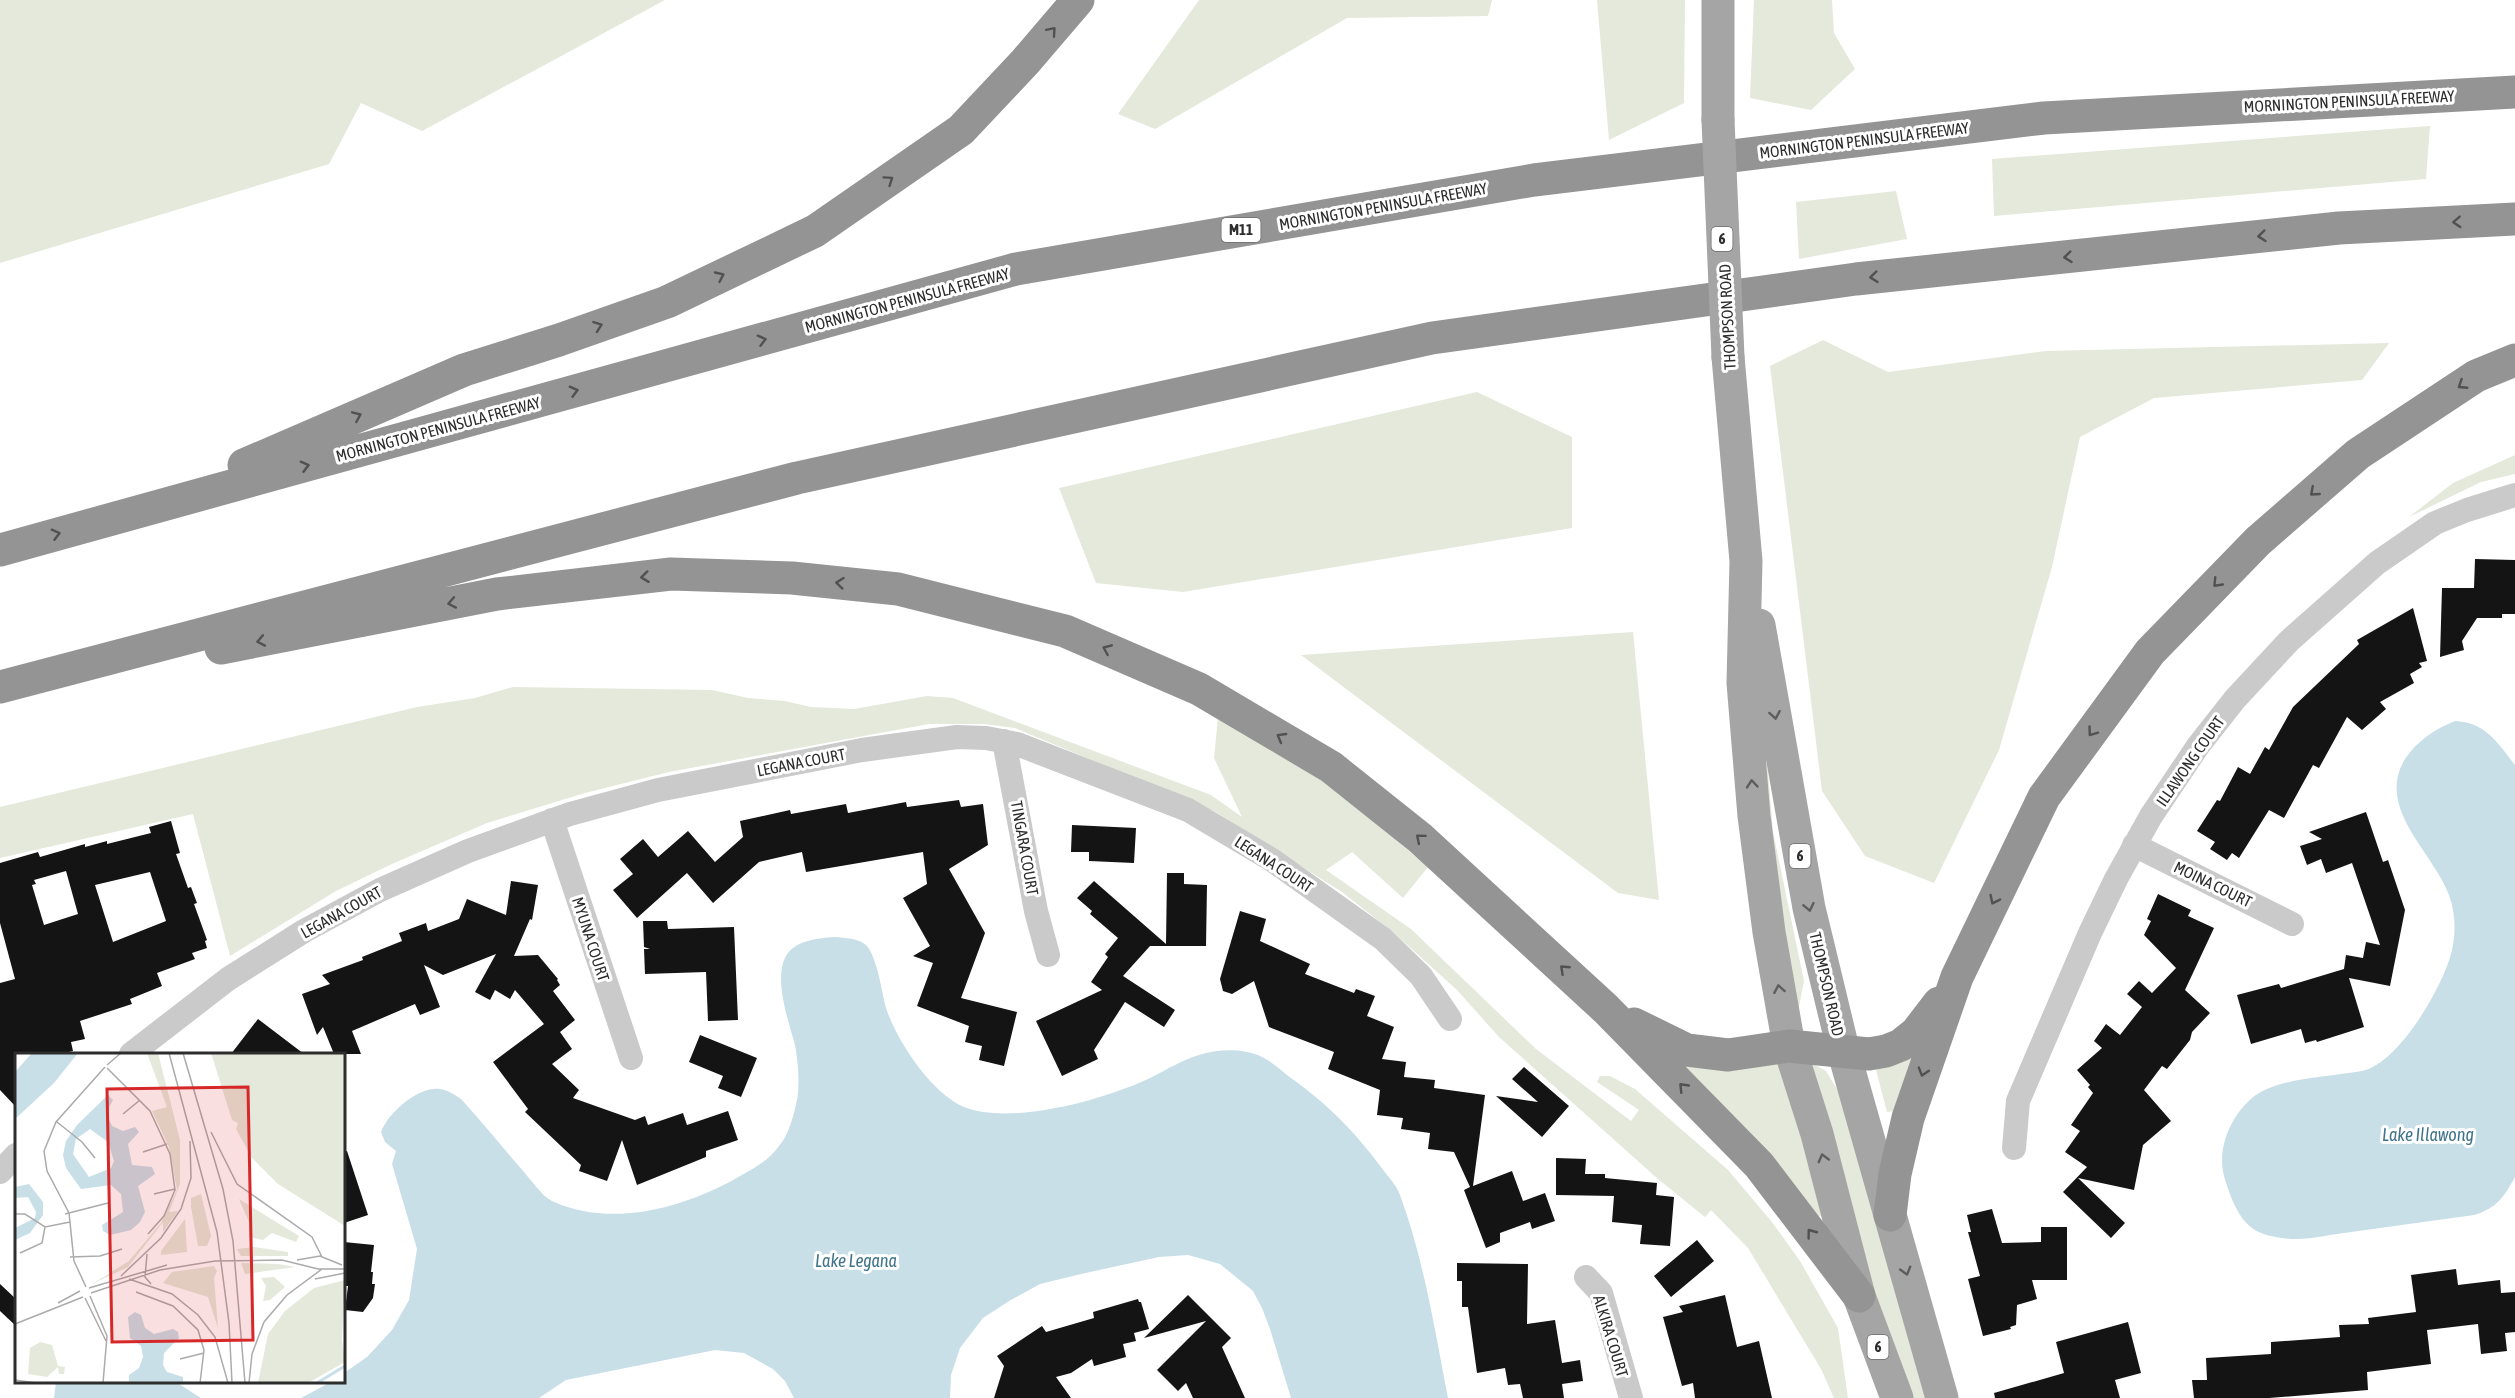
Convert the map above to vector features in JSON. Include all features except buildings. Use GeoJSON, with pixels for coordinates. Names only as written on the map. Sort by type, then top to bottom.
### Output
{"type":"FeatureCollection","features":[{"type":"Feature","properties":{"kind":"highway"},"geometry":{"type":"LineString","coordinates":[[130,514],[464,370],[667,302],[815,231],[961,130],[1025,62],[1078,0]]}},
{"type":"Feature","properties":{"kind":"highway","name":"MORNINGTON PENINSULA FREEWAY"},"geometry":{"type":"LineString","coordinates":[[0,550],[1016,269],[1534,180],[2032,120],[2515,92]]}},
{"type":"Feature","properties":{"kind":"highway"},"geometry":{"type":"LineString","coordinates":[[0,687],[797,478],[1432,338],[1868,278],[2339,228],[2515,219]]}},
{"type":"Feature","properties":{"kind":"highway"},"geometry":{"type":"LineString","coordinates":[[1890,1215],[1894,1174],[1908,1118],[1957,977],[2044,797],[2150,652],[2258,541],[2358,454],[2476,376],[2515,360]]}},
{"type":"Feature","properties":{"kind":"highway"},"geometry":{"type":"LineString","coordinates":[[121,654],[228,647],[497,594],[670,574],[792,578],[898,589],[1065,631],[1199,689],[1331,767],[1420,838],[1606,1009],[1759,1165],[1859,1296]]}},
{"type":"Feature","properties":{"kind":"highway"},"geometry":{"type":"LineString","coordinates":[[1606,1009],[1687,1050],[1728,1054],[1790,1046],[1869,1054],[1901,1045],[1916,1033],[1957,977]]}},
{"type":"Feature","properties":{"kind":"main road","name":"THOMPSON ROAD"},"geometry":{"type":"LineString","coordinates":[[1718,0],[1718,120],[1728,357],[1746,561],[1809,908],[1844,1053],[1942,1398]]}},
{"type":"Feature","properties":{"kind":"main road","name":"THOMPSON ROAD"},"geometry":{"type":"LineString","coordinates":[[1746,561],[1743,683],[1754,816],[1769,932],[1790,1046],[1817,1134],[1859,1296],[1898,1398]]}},
{"type":"Feature","properties":{"kind":"street","name":"ILLAWONG COURT"},"geometry":{"type":"LineString","coordinates":[[2014,1148],[2018,1101],[2090,933],[2134,845],[2168,788],[2210,730],[2271,659],[2304,626],[2377,563],[2421,531],[2451,516],[2515,495]]}},
{"type":"Feature","properties":{"kind":"street","name":"LEGANA COURT"},"geometry":{"type":"LineString","coordinates":[[132,1053],[228,979],[313,926],[426,868],[552,820],[658,790],[862,750],[957,737],[1004,741],[1030,748],[1188,810],[1272,860],[1383,939],[1421,976],[1449,1019]]}},
{"type":"Feature","properties":{"kind":"street","name":"TINGARA COURT"},"geometry":{"type":"LineString","coordinates":[[1004,741],[1036,911],[1048,955]]}},
{"type":"Feature","properties":{"kind":"street","name":"MYUNA COURT"},"geometry":{"type":"LineString","coordinates":[[552,820],[631,1058]]}},
{"type":"Feature","properties":{"kind":"street","name":"MOINA COURT"},"geometry":{"type":"LineString","coordinates":[[2134,845],[2292,924]]}},
{"type":"Feature","properties":{"kind":"street"},"geometry":{"type":"LineString","coordinates":[[0,1173],[15,1156]]}},
{"type":"Feature","properties":{"kind":"street","name":"ALKIRA COURT"},"geometry":{"type":"LineString","coordinates":[[1586,1277],[1601,1293],[1631,1398]]}},
{"type":"Feature","properties":{"kind":"shaded area"},"geometry":{"type":"Polygon","coordinates":[[[0,0],[665,0],[422,131],[361,103],[329,164],[0,263],[0,0]]]}},
{"type":"Feature","properties":{"kind":"shaded area"},"geometry":{"type":"Polygon","coordinates":[[[1199,0],[1492,0],[1488,16],[1347,18],[1155,129],[1118,114],[1199,0]]]}},
{"type":"Feature","properties":{"kind":"shaded area"},"geometry":{"type":"Polygon","coordinates":[[[1597,0],[1685,0],[1684,103],[1609,140],[1597,0]]]}},
{"type":"Feature","properties":{"kind":"shaded area"},"geometry":{"type":"Polygon","coordinates":[[[1754,0],[1832,0],[1834,33],[1855,69],[1811,110],[1750,98],[1754,0]]]}},
{"type":"Feature","properties":{"kind":"shaded area"},"geometry":{"type":"Polygon","coordinates":[[[2430,126],[2426,179],[1994,216],[1992,159],[2430,126]]]}},
{"type":"Feature","properties":{"kind":"shaded area"},"geometry":{"type":"Polygon","coordinates":[[[1896,191],[1907,239],[1799,259],[1796,202],[1896,191]]]}},
{"type":"Feature","properties":{"kind":"shaded area"},"geometry":{"type":"Polygon","coordinates":[[[1823,340],[1888,372],[2046,351],[2389,343],[2362,380],[2154,398],[2080,437],[2052,567],[1999,750],[1934,883],[1865,856],[1822,791],[1770,366],[1823,340]]]}},
{"type":"Feature","properties":{"kind":"shaded area"},"geometry":{"type":"Polygon","coordinates":[[[1477,392],[1572,437],[1572,528],[1183,592],[1096,583],[1059,488],[1477,392]]]}},
{"type":"Feature","properties":{"kind":"shaded area"},"geometry":{"type":"Polygon","coordinates":[[[2515,455],[2515,474],[2481,482],[2409,517],[2453,483],[2515,455]]]}},
{"type":"Feature","properties":{"kind":"shaded area"},"geometry":{"type":"Polygon","coordinates":[[[1633,632],[1659,900],[1618,893],[1301,655],[1633,632]]]}},
{"type":"Feature","properties":{"kind":"shaded area"},"geometry":{"type":"Polygon","coordinates":[[[1750,661],[1763,713],[1773,832],[1804,981],[1799,1007],[1795,1007],[1750,661]]]}},
{"type":"Feature","properties":{"kind":"shaded area"},"geometry":{"type":"Polygon","coordinates":[[[513,687],[712,690],[811,707],[854,709],[927,696],[953,698],[1211,795],[1242,817],[1214,758],[1218,718],[1309,771],[1352,803],[1428,867],[1403,898],[1352,852],[1326,870],[1411,929],[1536,1049],[1631,1121],[1639,1110],[1597,1082],[1600,1076],[1610,1076],[1635,1089],[1728,1170],[1772,1222],[1800,1261],[1838,1328],[1848,1398],[1834,1398],[1821,1369],[1748,1248],[1711,1210],[1705,1217],[1658,1179],[1499,1037],[1457,990],[1394,933],[1342,892],[1214,811],[1015,728],[984,724],[929,724],[669,772],[585,793],[487,823],[392,864],[336,891],[230,956],[193,814],[0,858],[0,807],[417,707],[475,698],[513,687]]]}},
{"type":"Feature","properties":{"kind":"shaded area"},"geometry":{"type":"Polygon","coordinates":[[[1654,1046],[1781,1063],[1821,1216],[1813,1217],[1654,1046]]]}},
{"type":"Feature","properties":{"kind":"shaded area"},"geometry":{"type":"Polygon","coordinates":[[[1915,1054],[1895,1111],[1887,1112],[1875,1066],[1915,1054]]]}},
{"type":"Feature","properties":{"kind":"shaded area"},"geometry":{"type":"Polygon","coordinates":[[[1810,1062],[1826,1071],[1843,1099],[1930,1398],[1909,1398],[1879,1309],[1810,1062]]]}},
{"type":"Feature","properties":{"kind":"water","name":"Lake Illawong"},"geometry":{"type":"Polygon","coordinates":[[[2455,721],[2475,725],[2490,735],[2515,765],[2515,1177],[2499,1201],[2489,1209],[2474,1215],[2303,1239],[2279,1238],[2261,1233],[2242,1218],[2231,1197],[2224,1176],[2222,1155],[2224,1144],[2237,1114],[2252,1098],[2275,1086],[2305,1079],[2362,1071],[2376,1065],[2390,1055],[2417,1023],[2446,969],[2454,939],[2451,902],[2441,879],[2410,829],[2397,795],[2398,777],[2405,759],[2427,736],[2455,721]]]}},
{"type":"Feature","properties":{"kind":"water","name":"Lake Legana"},"geometry":{"type":"Polygon","coordinates":[[[822,938],[847,938],[866,945],[876,966],[891,1021],[907,1050],[939,1090],[964,1107],[984,1112],[1007,1113],[1033,1112],[1059,1107],[1110,1094],[1152,1077],[1187,1059],[1214,1052],[1230,1050],[1253,1053],[1276,1066],[1342,1121],[1363,1144],[1397,1189],[1416,1245],[1448,1398],[1291,1398],[1270,1329],[1253,1291],[1220,1264],[1188,1255],[1159,1257],[1040,1284],[1009,1301],[983,1318],[960,1348],[951,1375],[950,1398],[794,1398],[785,1381],[773,1369],[744,1353],[715,1350],[566,1380],[539,1398],[301,1398],[329,1383],[345,1383],[345,1372],[367,1357],[392,1330],[409,1300],[417,1249],[392,1164],[396,1151],[385,1142],[381,1132],[397,1109],[414,1096],[431,1089],[449,1092],[461,1099],[545,1196],[552,1201],[575,1209],[624,1214],[649,1211],[697,1197],[761,1163],[775,1151],[786,1136],[796,1106],[798,1065],[782,988],[782,965],[795,946],[822,938]]]}},
{"type":"Feature","properties":{"kind":"water"},"geometry":{"type":"Polygon","coordinates":[[[56,1383],[178,1383],[201,1398],[54,1398],[56,1383]]]}}]}
